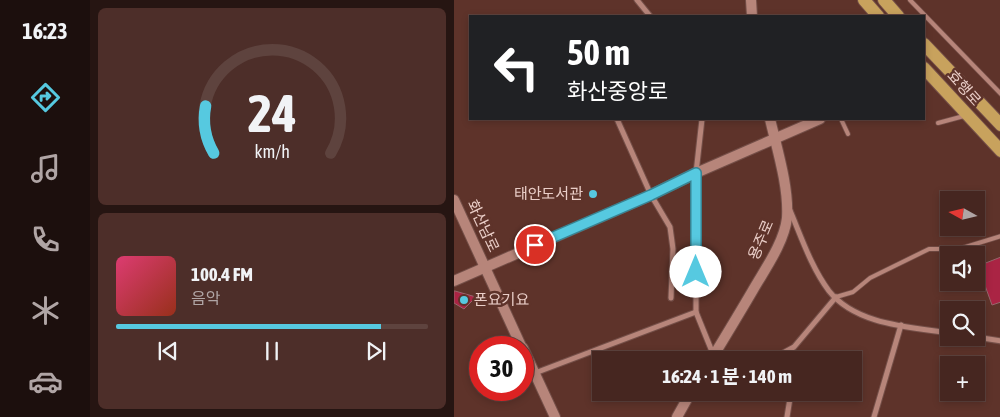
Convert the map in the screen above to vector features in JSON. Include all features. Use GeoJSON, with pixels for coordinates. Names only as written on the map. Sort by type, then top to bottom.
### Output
{"type":"FeatureCollection","features":[{"type":"Feature","properties":{"kind":"main road"},"geometry":{"type":"LineString","coordinates":[[864,0],[877,15]]}},
{"type":"Feature","properties":{"kind":"main road"},"geometry":{"type":"LineString","coordinates":[[884,0],[897,15]]}},
{"type":"Feature","properties":{"kind":"main road","name":"효행로"},"geometry":{"type":"LineString","coordinates":[[925,45],[1000,125]]}},
{"type":"Feature","properties":{"kind":"main road","name":"효행로"},"geometry":{"type":"LineString","coordinates":[[925,70],[1000,151]]}},
{"type":"Feature","properties":{"kind":"street"},"geometry":{"type":"LineString","coordinates":[[637,0],[649,15]]}},
{"type":"Feature","properties":{"kind":"street"},"geometry":{"type":"LineString","coordinates":[[751,0],[752,15]]}},
{"type":"Feature","properties":{"kind":"street"},"geometry":{"type":"LineString","coordinates":[[925,70],[940,61]]}},
{"type":"Feature","properties":{"kind":"street"},"geometry":{"type":"LineString","coordinates":[[617,120],[651,195],[670,227],[673,250],[671,298]]}},
{"type":"Feature","properties":{"kind":"street"},"geometry":{"type":"LineString","coordinates":[[702,120],[696,173],[696,312],[711,351]]}},
{"type":"Feature","properties":{"kind":"street","name":"용주로"},"geometry":{"type":"LineString","coordinates":[[718,351],[770,262],[778,245],[786,219],[786,201],[770,120]]}},
{"type":"Feature","properties":{"kind":"street"},"geometry":{"type":"LineString","coordinates":[[454,281],[818,120]]}},
{"type":"Feature","properties":{"kind":"street","name":"화산남로"},"geometry":{"type":"LineString","coordinates":[[454,200],[517,336]]}},
{"type":"Feature","properties":{"kind":"street"},"geometry":{"type":"LineString","coordinates":[[786,201],[816,271],[830,292],[850,309],[874,319],[940,332]]}},
{"type":"Feature","properties":{"kind":"street"},"geometry":{"type":"LineString","coordinates":[[788,351],[794,347],[836,297]]}},
{"type":"Feature","properties":{"kind":"street"},"geometry":{"type":"LineString","coordinates":[[534,373],[696,312]]}},
{"type":"Feature","properties":{"kind":"street"},"geometry":{"type":"LineString","coordinates":[[874,417],[901,325]]}},
{"type":"Feature","properties":{"kind":"street"},"geometry":{"type":"LineString","coordinates":[[985,338],[1000,341]]}},
{"type":"Feature","properties":{"kind":"street","name":"화산남로"},"geometry":{"type":"LineString","coordinates":[[534,373],[554,417]]}},
{"type":"Feature","properties":{"kind":"street"},"geometry":{"type":"LineString","coordinates":[[676,417],[686,401]]}},
{"type":"Feature","properties":{"kind":"street"},"geometry":{"type":"LineString","coordinates":[[787,417],[790,401]]}},
{"type":"Feature","properties":{"kind":"lane"},"geometry":{"type":"LineString","coordinates":[[910,0],[924,15]]}},
{"type":"Feature","properties":{"kind":"lane"},"geometry":{"type":"LineString","coordinates":[[925,16],[1000,94]]}},
{"type":"Feature","properties":{"kind":"lane"},"geometry":{"type":"LineString","coordinates":[[938,123],[967,115]]}},
{"type":"Feature","properties":{"kind":"lane"},"geometry":{"type":"LineString","coordinates":[[841,120],[848,134]]}},
{"type":"Feature","properties":{"kind":"lane"},"geometry":{"type":"LineString","coordinates":[[836,297],[853,292],[870,278],[929,250],[959,249],[1000,236]]}},
{"type":"Feature","properties":{"kind":"building"},"geometry":{"type":"Polygon","coordinates":[[[1001,257],[1001,302],[992,305],[985,286],[985,263],[1001,257]]]}},
{"type":"Feature","properties":{"kind":"building","name":"폰요기요"},"geometry":{"type":"Polygon","coordinates":[[[454,291],[476,297],[464,309],[454,303],[454,291]]]}},
{"type":"Feature","properties":{"kind":"place","name":"태안도서관"},"geometry":{"type":"Point","coordinates":[593,194]}},
{"type":"Feature","properties":{"kind":"place","name":"폰요기요"},"geometry":{"type":"Point","coordinates":[464,300]}},
{"type":"Feature","properties":{"kind":"route"},"geometry":{"type":"LineString","coordinates":[[535,245],[651,195],[696,173],[696,272]]}}]}
